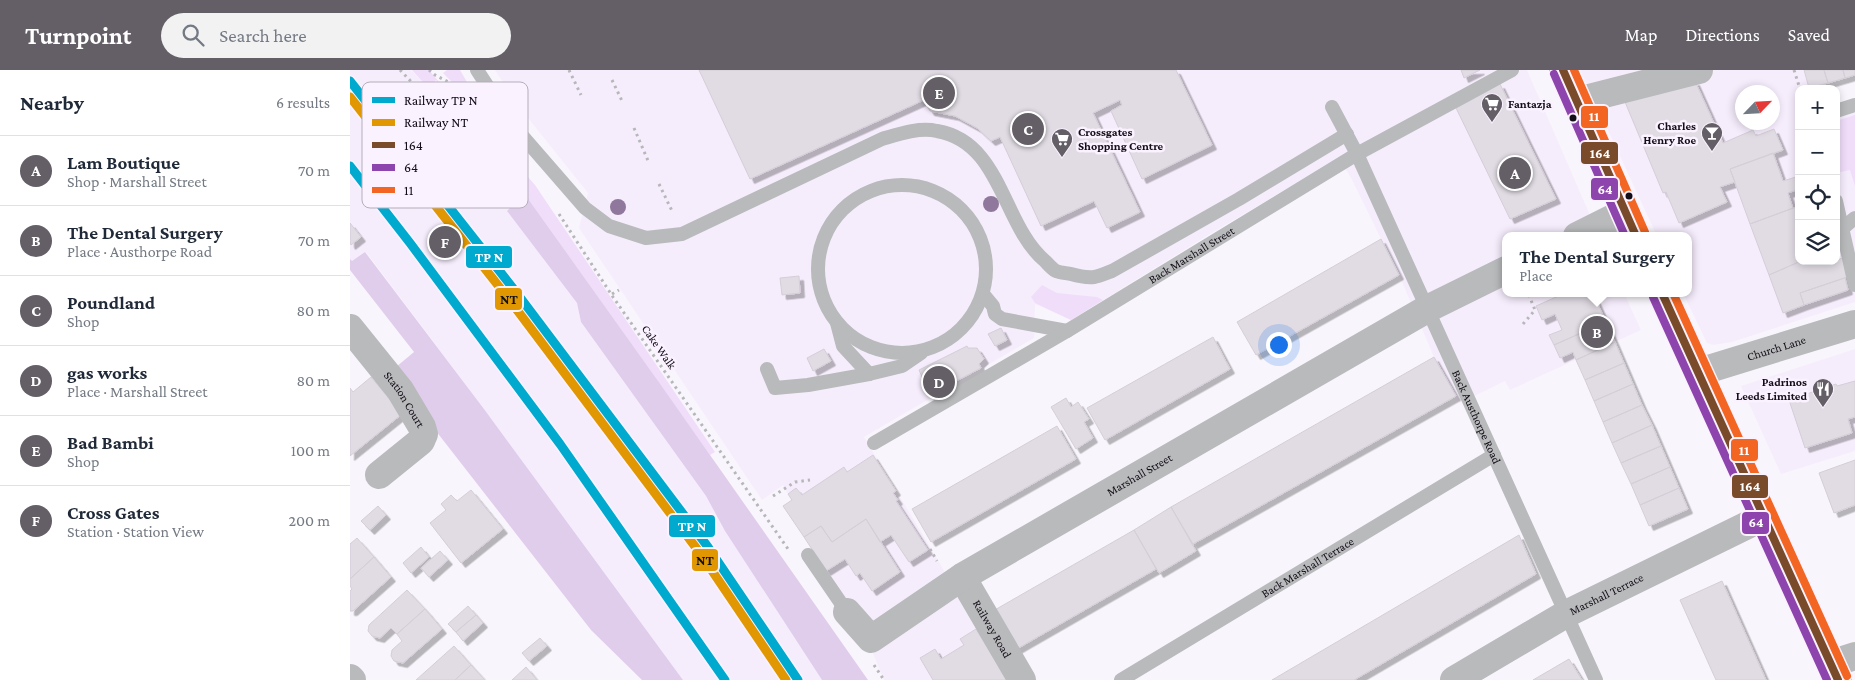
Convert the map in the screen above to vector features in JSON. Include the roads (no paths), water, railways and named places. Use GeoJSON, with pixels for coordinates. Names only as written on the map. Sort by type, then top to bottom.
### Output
{"type":"FeatureCollection","features":[{"type":"Feature","properties":{"kind":"street"},"geometry":{"type":"LineString","coordinates":[[1563,70],[1630,224],[1595,232]]}},
{"type":"Feature","properties":{"kind":"street"},"geometry":{"type":"LineString","coordinates":[[1577,101],[1699,70]]}},
{"type":"Feature","properties":{"kind":"street","name":"Marshall Street"},"geometry":{"type":"LineString","coordinates":[[847,612],[871,639],[962,577],[1427,309],[1502,272]]}},
{"type":"Feature","properties":{"kind":"street"},"geometry":{"type":"LineString","coordinates":[[1664,297],[1764,518],[1841,667]]}},
{"type":"Feature","properties":{"kind":"street","name":"Church Lane"},"geometry":{"type":"LineString","coordinates":[[1699,372],[1855,324]]}},
{"type":"Feature","properties":{"kind":"street","name":"Station Court"},"geometry":{"type":"LineString","coordinates":[[354,340],[400,390],[422,427],[424,434],[422,441],[380,476]]}},
{"type":"Feature","properties":{"kind":"street","name":"Marshall Terrace"},"geometry":{"type":"LineString","coordinates":[[1454,680],[1566,614],[1764,518]]}},
{"type":"Feature","properties":{"kind":"street","name":"Railway Road"},"geometry":{"type":"LineString","coordinates":[[962,577],[1022,680]]}},
{"type":"Feature","properties":{"kind":"lane"},"geometry":{"type":"LineString","coordinates":[[477,70],[485,82]]}},
{"type":"Feature","properties":{"kind":"lane","name":"Back Marshall Street"},"geometry":{"type":"LineString","coordinates":[[874,443],[1066,331],[1356,154],[1512,70]]}},
{"type":"Feature","properties":{"kind":"lane"},"geometry":{"type":"LineString","coordinates":[[1840,110],[1855,105]]}},
{"type":"Feature","properties":{"kind":"lane","name":"Back Austhorpe Road"},"geometry":{"type":"LineString","coordinates":[[1332,107],[1347,134],[1596,680]]}},
{"type":"Feature","properties":{"kind":"lane"},"geometry":{"type":"LineString","coordinates":[[528,142],[585,208],[610,226],[646,238],[682,234],[882,139],[906,132],[924,130],[949,134],[972,147],[990,169],[1016,224],[1036,254],[1056,271],[1094,277],[1112,270],[1178,234],[1347,134]]}},
{"type":"Feature","properties":{"kind":"lane"},"geometry":{"type":"LineString","coordinates":[[767,369],[775,388],[808,385],[902,366],[925,351],[950,339],[964,326],[975,311],[983,294],[986,276],[985,257],[981,239],[973,223],[961,208],[947,197],[930,189],[912,185],[893,185],[874,189],[856,197],[840,210],[829,226],[821,243],[817,263],[818,282],[824,302],[838,323],[845,332],[860,343],[896,354],[925,351]]}},
{"type":"Feature","properties":{"kind":"lane"},"geometry":{"type":"LineString","coordinates":[[1840,216],[1855,285]]}},
{"type":"Feature","properties":{"kind":"lane"},"geometry":{"type":"LineString","coordinates":[[1843,228],[1855,218]]}},
{"type":"Feature","properties":{"kind":"lane"},"geometry":{"type":"LineString","coordinates":[[983,294],[993,306],[995,314],[1002,319],[1066,331]]}},
{"type":"Feature","properties":{"kind":"lane"},"geometry":{"type":"LineString","coordinates":[[838,323],[843,346],[869,374]]}},
{"type":"Feature","properties":{"kind":"lane","name":"Back Marshall Terrace"},"geometry":{"type":"LineString","coordinates":[[1121,680],[1494,455]]}},
{"type":"Feature","properties":{"kind":"lane","name":"Marshall Street"},"geometry":{"type":"LineString","coordinates":[[808,555],[847,612]]}},
{"type":"Feature","properties":{"kind":"rail line","name":"NT"},"geometry":{"type":"LineString","coordinates":[[350,97],[362,112]]}},
{"type":"Feature","properties":{"kind":"rail line","name":"NT"},"geometry":{"type":"LineString","coordinates":[[437,208],[508,298],[700,553],[786,680]]}},
{"type":"Feature","properties":{"kind":"place","name":"Bad Bambi"},"geometry":{"type":"Point","coordinates":[939,93]}},
{"type":"Feature","properties":{"kind":"place","name":"Fantazja"},"geometry":{"type":"Point","coordinates":[1492,123]}},
{"type":"Feature","properties":{"kind":"place","name":"Poundland"},"geometry":{"type":"Point","coordinates":[1028,129]}},
{"type":"Feature","properties":{"kind":"place","name":"Charles Henry Roe"},"geometry":{"type":"Point","coordinates":[1712,152]}},
{"type":"Feature","properties":{"kind":"place","name":"Crossgates Shopping Centre"},"geometry":{"type":"Point","coordinates":[1062,158]}},
{"type":"Feature","properties":{"kind":"place","name":"Lam Boutique"},"geometry":{"type":"Point","coordinates":[1515,173]}},
{"type":"Feature","properties":{"kind":"place","name":"Cross Gates"},"geometry":{"type":"Point","coordinates":[445,242]}},
{"type":"Feature","properties":{"kind":"place","name":"The Dental Surgery"},"geometry":{"type":"Point","coordinates":[1597,332]}},
{"type":"Feature","properties":{"kind":"place","name":"gas works"},"geometry":{"type":"Point","coordinates":[939,382]}},
{"type":"Feature","properties":{"kind":"place","name":"Padrinos Leeds Limited"},"geometry":{"type":"Point","coordinates":[1823,408]}}]}
